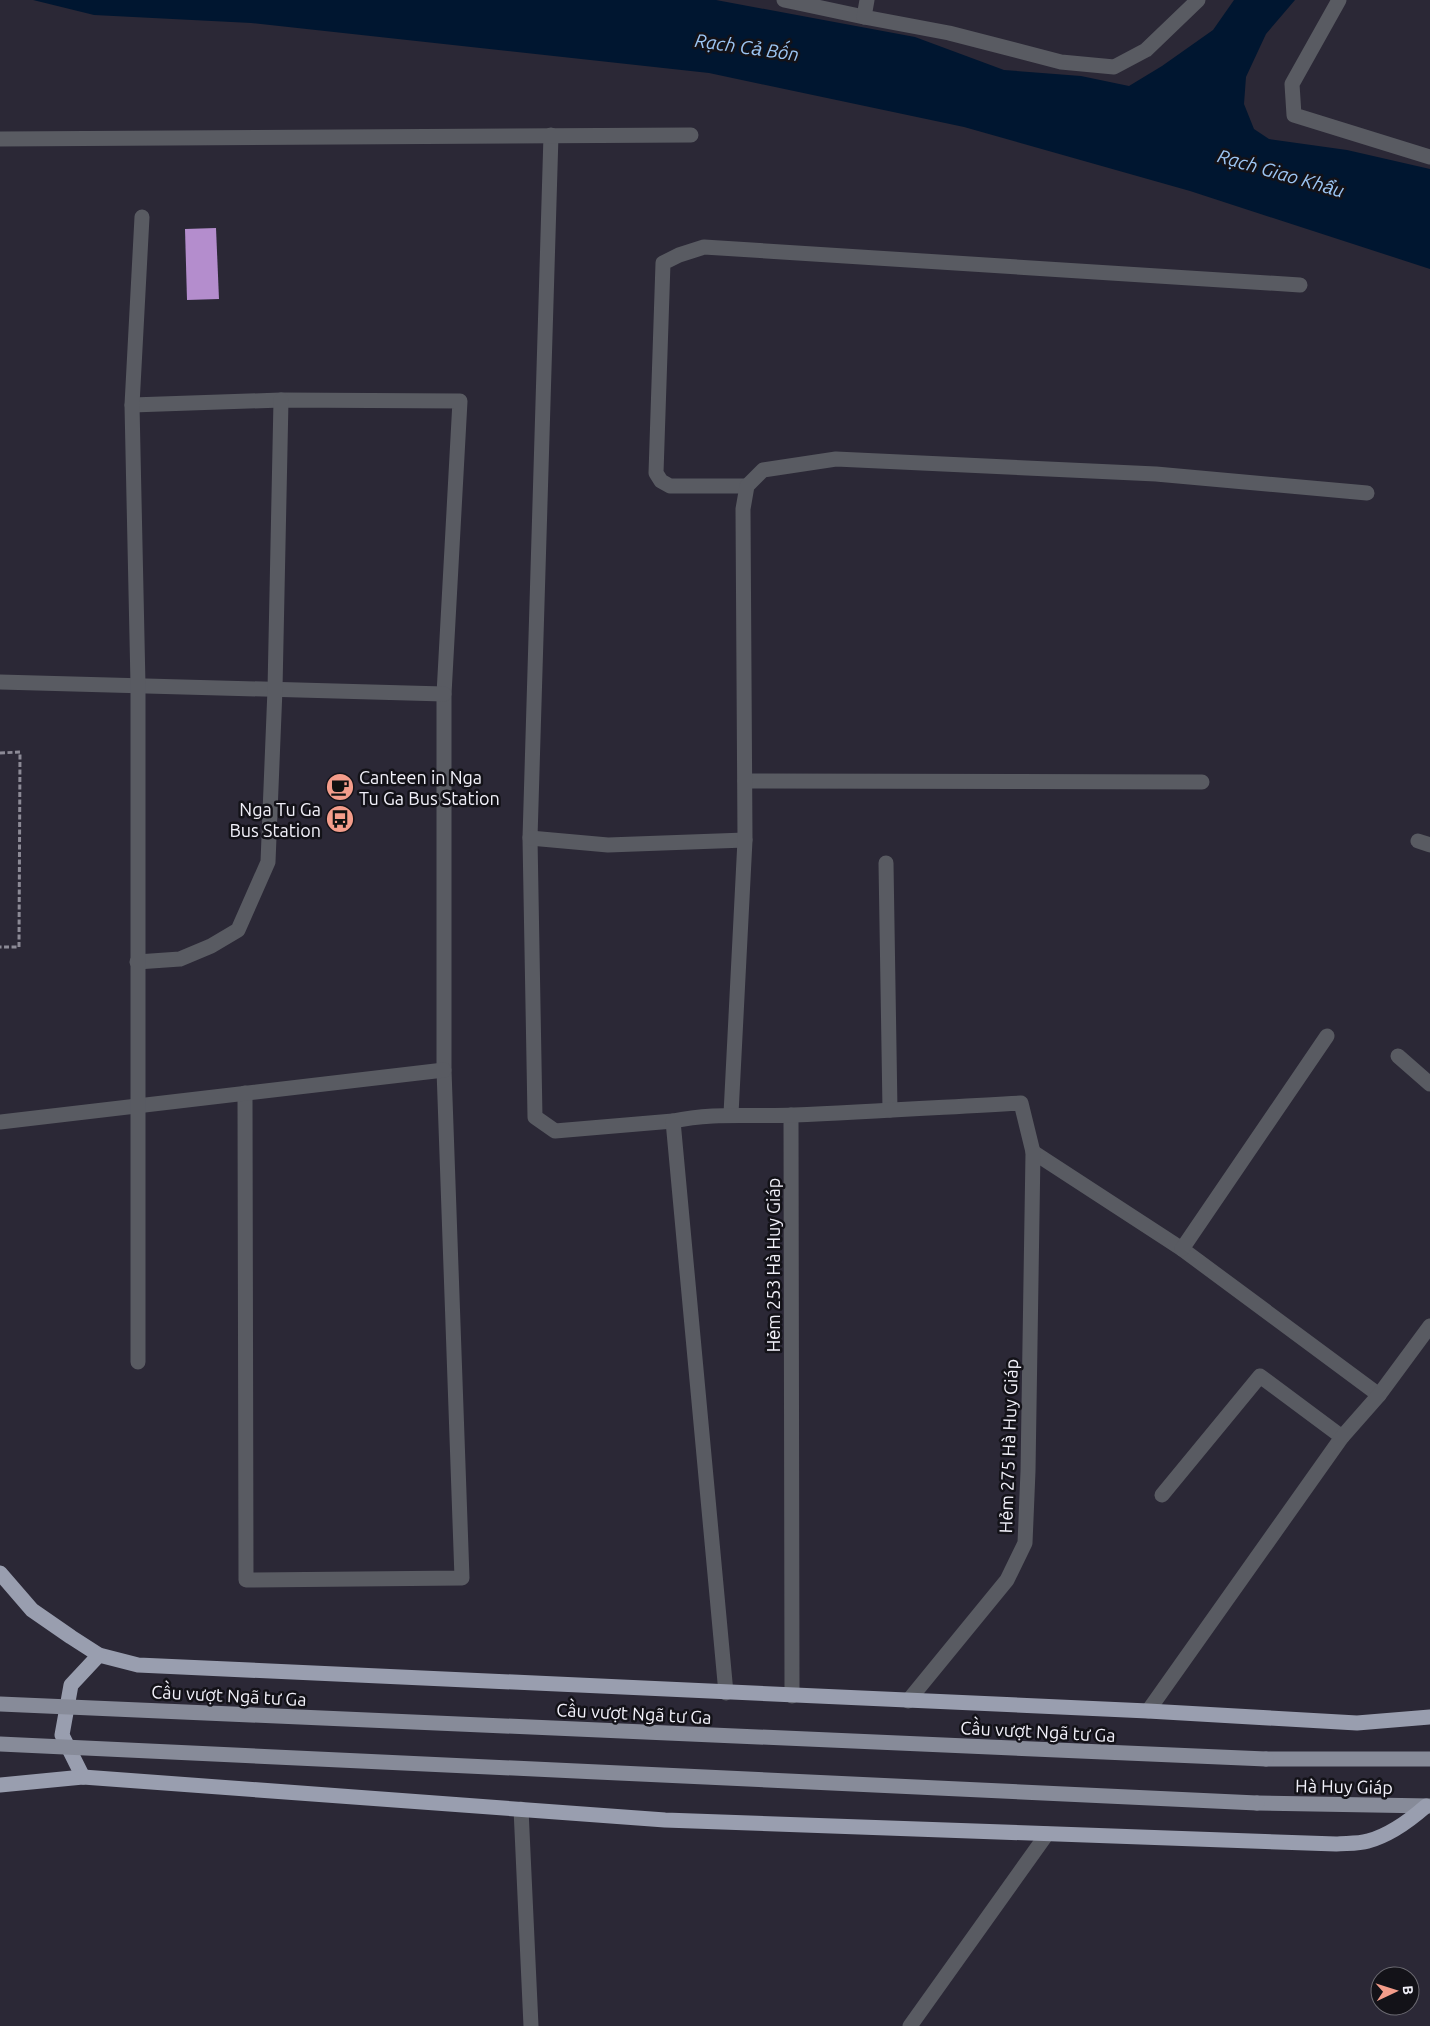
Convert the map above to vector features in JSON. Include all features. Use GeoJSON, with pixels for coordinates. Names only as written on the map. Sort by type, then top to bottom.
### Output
{"type":"FeatureCollection","features":[{"type":"Feature","properties":{"kind":"highway"},"geometry":{"type":"LineString","coordinates":[[0,1573],[32,1610],[99,1655],[138,1665],[1148,1711],[1357,1723],[1430,1717]]}},
{"type":"Feature","properties":{"kind":"highway"},"geometry":{"type":"LineString","coordinates":[[83,1777],[62,1736],[71,1685],[99,1655]]}},
{"type":"Feature","properties":{"kind":"highway"},"geometry":{"type":"LineString","coordinates":[[0,1785],[83,1777],[665,1820],[1336,1844],[1367,1841],[1390,1832],[1429,1807]]}},
{"type":"Feature","properties":{"kind":"main road","name":"Cầu vượt Ngã tư Ga"},"geometry":{"type":"LineString","coordinates":[[0,1704],[1266,1760]]}},
{"type":"Feature","properties":{"kind":"main road","name":"Hà Huy Giáp"},"geometry":{"type":"LineString","coordinates":[[0,1744],[1257,1803],[1429,1807]]}},
{"type":"Feature","properties":{"kind":"main road","name":"Hà Huy Giáp"},"geometry":{"type":"LineString","coordinates":[[1266,1760],[1430,1760]]}},
{"type":"Feature","properties":{"kind":"street"},"geometry":{"type":"LineString","coordinates":[[784,0],[864,18],[949,32],[1061,62],[1114,67],[1146,50],[1198,0]]}},
{"type":"Feature","properties":{"kind":"street"},"geometry":{"type":"LineString","coordinates":[[864,18],[867,0]]}},
{"type":"Feature","properties":{"kind":"street"},"geometry":{"type":"LineString","coordinates":[[1339,0],[1292,84],[1294,115],[1430,157]]}},
{"type":"Feature","properties":{"kind":"street"},"geometry":{"type":"LineString","coordinates":[[550,135],[530,838],[535,1117],[555,1131],[673,1121],[693,1116],[731,1114],[791,1116],[1021,1103],[1033,1152],[1182,1249],[1379,1395]]}},
{"type":"Feature","properties":{"kind":"street"},"geometry":{"type":"LineString","coordinates":[[0,139],[691,135]]}},
{"type":"Feature","properties":{"kind":"street"},"geometry":{"type":"LineString","coordinates":[[138,1362],[138,685],[132,406],[142,217]]}},
{"type":"Feature","properties":{"kind":"street"},"geometry":{"type":"LineString","coordinates":[[747,486],[670,486],[661,481],[656,474],[663,263],[679,255],[704,247],[1300,285]]}},
{"type":"Feature","properties":{"kind":"street"},"geometry":{"type":"LineString","coordinates":[[132,406],[281,400],[460,401],[444,694],[444,1070],[462,1578],[246,1580],[245,1093]]}},
{"type":"Feature","properties":{"kind":"street"},"geometry":{"type":"LineString","coordinates":[[138,962],[180,959],[212,946],[238,930],[268,862],[275,689],[281,400]]}},
{"type":"Feature","properties":{"kind":"street"},"geometry":{"type":"LineString","coordinates":[[731,1114],[745,840],[743,510],[747,486],[763,470],[836,459],[1156,474],[1367,493]]}},
{"type":"Feature","properties":{"kind":"street"},"geometry":{"type":"LineString","coordinates":[[0,682],[444,694]]}},
{"type":"Feature","properties":{"kind":"street"},"geometry":{"type":"LineString","coordinates":[[745,781],[1202,782]]}},
{"type":"Feature","properties":{"kind":"street"},"geometry":{"type":"LineString","coordinates":[[530,838],[608,845],[745,840]]}},
{"type":"Feature","properties":{"kind":"street"},"geometry":{"type":"LineString","coordinates":[[886,863],[890,1110]]}},
{"type":"Feature","properties":{"kind":"street"},"geometry":{"type":"LineString","coordinates":[[1182,1249],[1327,1036]]}},
{"type":"Feature","properties":{"kind":"street"},"geometry":{"type":"LineString","coordinates":[[1398,1056],[1430,1084]]}},
{"type":"Feature","properties":{"kind":"street"},"geometry":{"type":"LineString","coordinates":[[0,1122],[444,1070]]}},
{"type":"Feature","properties":{"kind":"street","name":"Hẻm 253 Hà Huy Giáp"},"geometry":{"type":"LineString","coordinates":[[791,1116],[792,1696]]}},
{"type":"Feature","properties":{"kind":"street"},"geometry":{"type":"LineString","coordinates":[[673,1121],[726,1692]]}},
{"type":"Feature","properties":{"kind":"street","name":"Hẻm 275 Hà Huy Giáp"},"geometry":{"type":"LineString","coordinates":[[908,1701],[1007,1580],[1025,1543],[1028,1471],[1033,1152]]}},
{"type":"Feature","properties":{"kind":"street"},"geometry":{"type":"LineString","coordinates":[[1148,1711],[1342,1437],[1379,1395],[1430,1326]]}},
{"type":"Feature","properties":{"kind":"street"},"geometry":{"type":"LineString","coordinates":[[1162,1495],[1260,1376],[1342,1437]]}},
{"type":"Feature","properties":{"kind":"street"},"geometry":{"type":"LineString","coordinates":[[521,1809],[531,2026]]}},
{"type":"Feature","properties":{"kind":"street"},"geometry":{"type":"LineString","coordinates":[[910,2026],[1047,1834]]}},
{"type":"Feature","properties":{"kind":"path"},"geometry":{"type":"LineString","coordinates":[[0,753],[20,752],[19,947],[0,947]]}},
{"type":"Feature","properties":{"kind":"water"},"geometry":{"type":"Polygon","coordinates":[[[33,0],[716,0],[915,37],[1004,70],[1081,76],[1129,86],[1162,66],[1213,30],[1234,0],[1295,0],[1266,34],[1246,77],[1244,104],[1254,129],[1269,139],[1347,150],[1430,169],[1430,269],[1190,191],[964,127],[709,73],[251,23],[94,15],[33,0]]]}},
{"type":"Feature","properties":{"kind":"building"},"geometry":{"type":"Polygon","coordinates":[[[216,228],[219,299],[187,300],[185,229],[216,228]]]}},
{"type":"Feature","properties":{"kind":"place","name":"Canteen in Nga Tu Ga Bus Station"},"geometry":{"type":"Point","coordinates":[340,787]}},
{"type":"Feature","properties":{"kind":"place","name":"Nga Tu Ga Bus Station"},"geometry":{"type":"Point","coordinates":[340,819]}},
{"type":"Feature","properties":{"kind":"water label","name":"Rạch Cả Bốn"},"geometry":{"type":"Point","coordinates":[747,47]}},
{"type":"Feature","properties":{"kind":"water label","name":"Rạch Giao Khẩu"},"geometry":{"type":"Point","coordinates":[1281,173]}}]}
